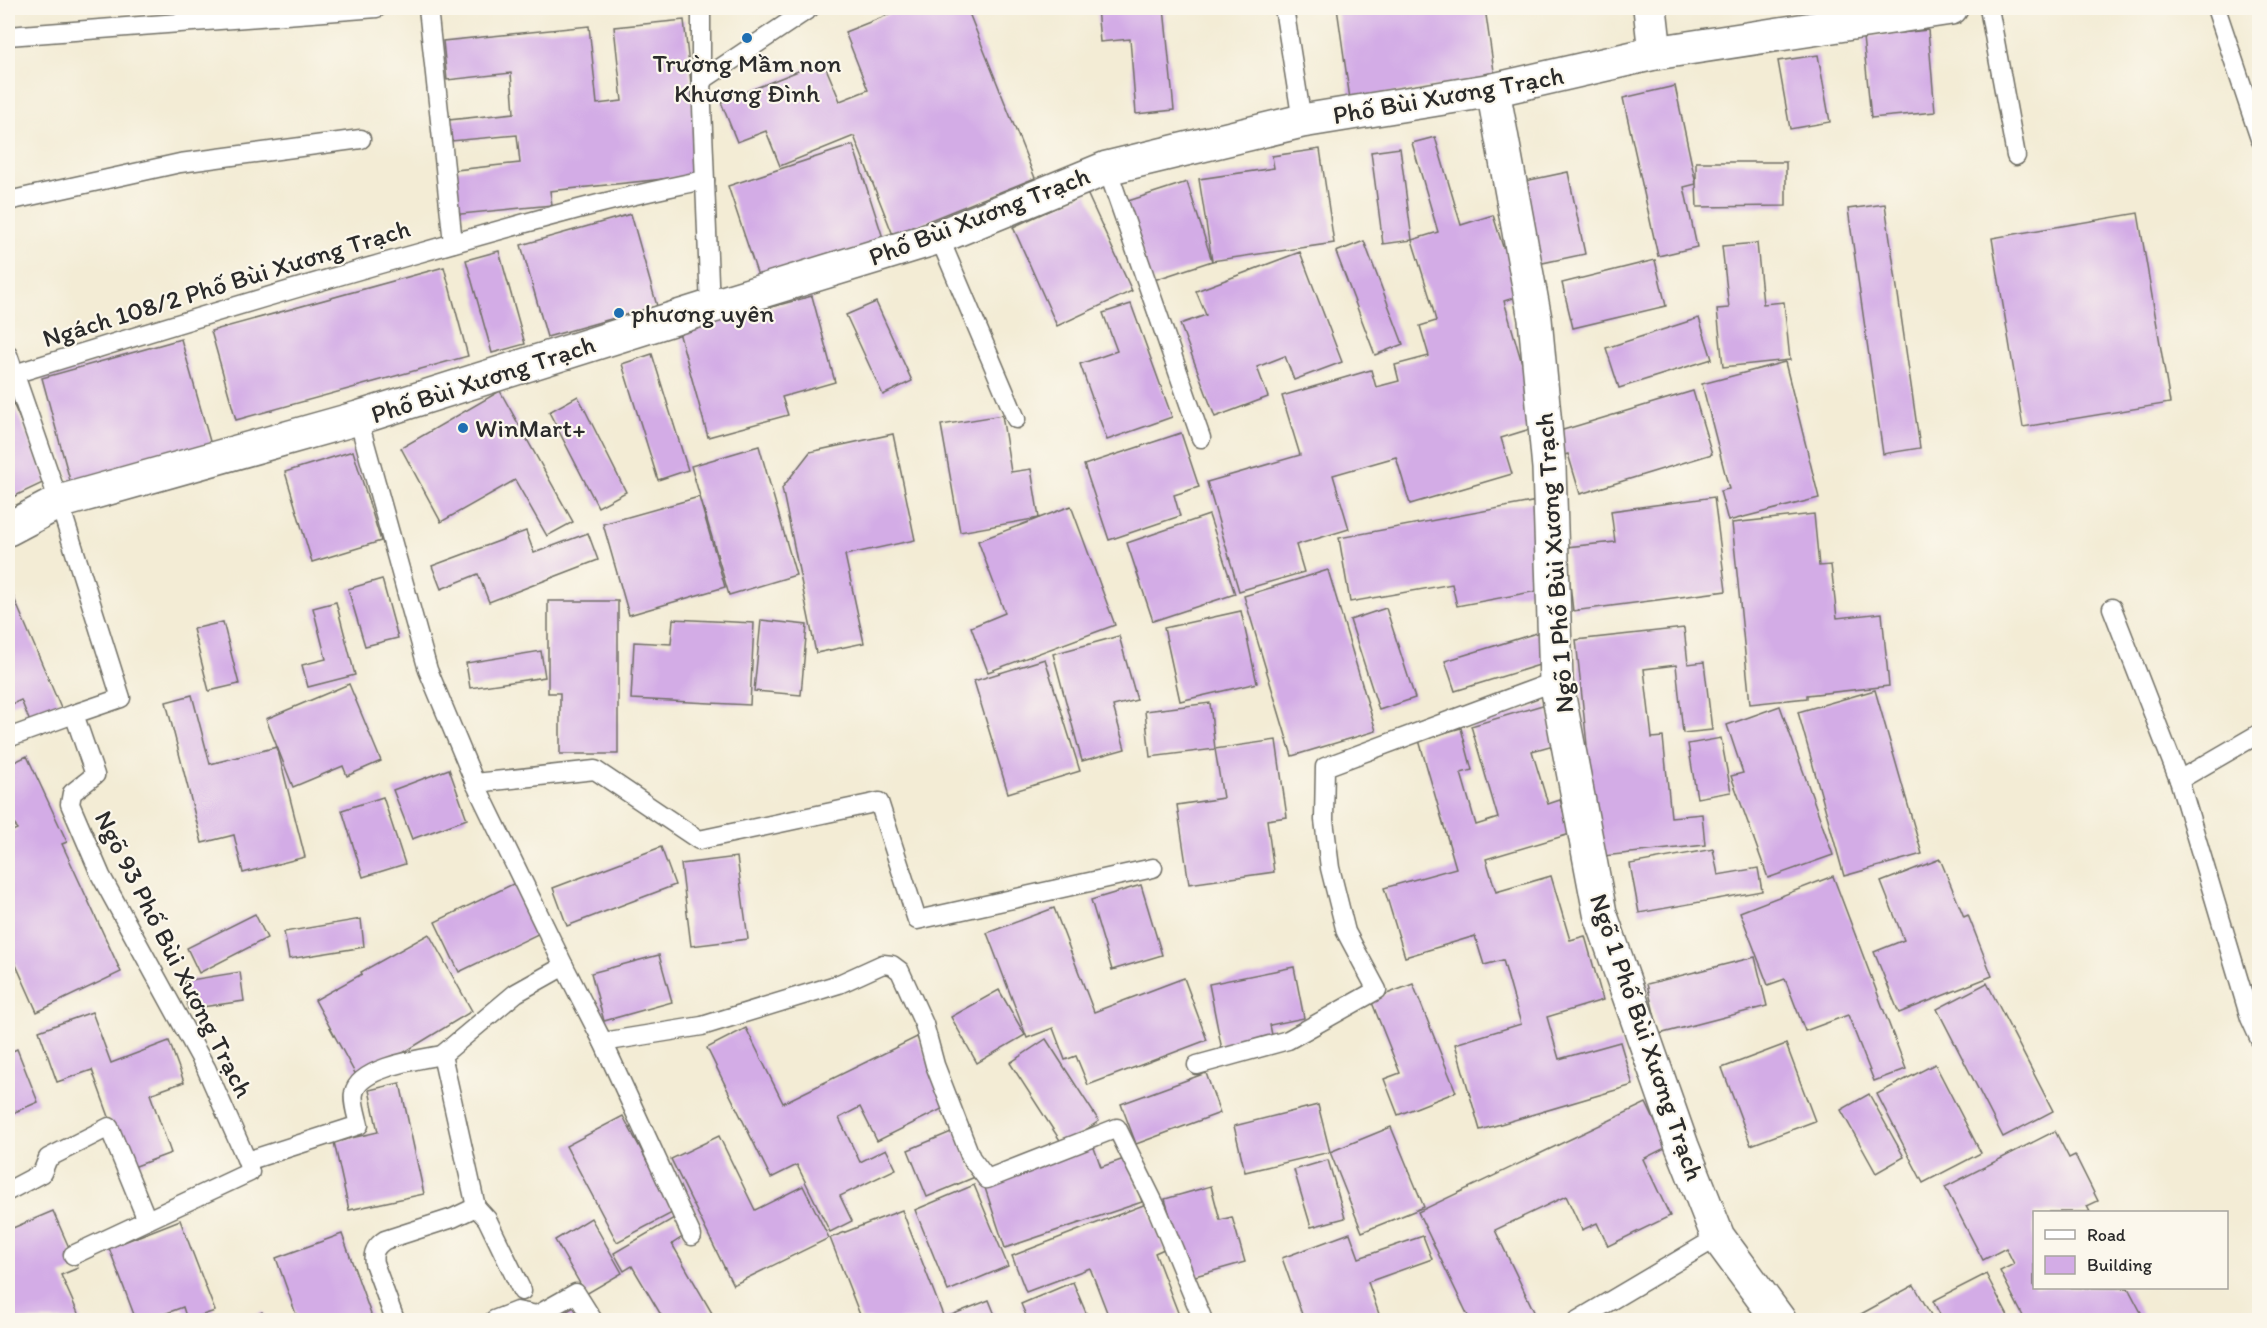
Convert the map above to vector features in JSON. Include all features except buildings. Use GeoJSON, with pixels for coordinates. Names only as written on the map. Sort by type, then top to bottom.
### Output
{"type":"FeatureCollection","features":[{"type":"Feature","properties":{"kind":"street"},"geometry":{"type":"LineString","coordinates":[[1650,8],[1655,53]]}},
{"type":"Feature","properties":{"kind":"street","name":"Phố Bùi Xương Trạch"},"geometry":{"type":"LineString","coordinates":[[8,530],[59,502],[358,418],[939,237],[1107,168],[1302,121],[1493,90],[1655,53],[1951,8]]}},
{"type":"Feature","properties":{"kind":"street","name":"Ngõ 1 Phố Bùi Xương Trạch"},"geometry":{"type":"LineString","coordinates":[[1493,90],[1535,320],[1549,468],[1557,681],[1600,913],[1678,1135],[1718,1237],[1779,1320]]}},
{"type":"Feature","properties":{"kind":"lane"},"geometry":{"type":"LineString","coordinates":[[8,36],[377,8]]}},
{"type":"Feature","properties":{"kind":"lane"},"geometry":{"type":"LineString","coordinates":[[428,8],[453,243]]}},
{"type":"Feature","properties":{"kind":"lane"},"geometry":{"type":"LineString","coordinates":[[701,8],[701,81],[710,307]]}},
{"type":"Feature","properties":{"kind":"lane"},"geometry":{"type":"LineString","coordinates":[[701,81],[810,8]]}},
{"type":"Feature","properties":{"kind":"lane"},"geometry":{"type":"LineString","coordinates":[[1284,8],[1302,121]]}},
{"type":"Feature","properties":{"kind":"lane"},"geometry":{"type":"LineString","coordinates":[[1989,8],[2016,156]]}},
{"type":"Feature","properties":{"kind":"lane"},"geometry":{"type":"LineString","coordinates":[[2216,8],[2259,139]]}},
{"type":"Feature","properties":{"kind":"lane"},"geometry":{"type":"LineString","coordinates":[[8,201],[180,163],[361,139]]}},
{"type":"Feature","properties":{"kind":"lane"},"geometry":{"type":"LineString","coordinates":[[1107,168],[1201,438]]}},
{"type":"Feature","properties":{"kind":"lane","name":"Ngách 108/2 Phố Bùi Xương Trạch"},"geometry":{"type":"LineString","coordinates":[[14,374],[253,299],[638,193],[705,180]]}},
{"type":"Feature","properties":{"kind":"lane"},"geometry":{"type":"LineString","coordinates":[[939,237],[1016,419]]}},
{"type":"Feature","properties":{"kind":"lane"},"geometry":{"type":"LineString","coordinates":[[8,355],[59,502],[121,698],[8,738]]}},
{"type":"Feature","properties":{"kind":"lane"},"geometry":{"type":"LineString","coordinates":[[358,418],[428,670],[475,783],[603,1042],[692,1236]]}},
{"type":"Feature","properties":{"kind":"lane"},"geometry":{"type":"LineString","coordinates":[[2112,608],[2179,780],[2250,1018],[2259,1040]]}},
{"type":"Feature","properties":{"kind":"lane"},"geometry":{"type":"LineString","coordinates":[[1197,1065],[1288,1040],[1377,990],[1346,932],[1330,868],[1324,820],[1325,767],[1557,681]]}},
{"type":"Feature","properties":{"kind":"lane","name":"Ngõ 93 Phố Bùi Xương Trạch"},"geometry":{"type":"LineString","coordinates":[[74,714],[95,775],[72,793],[70,804],[101,876],[206,1068],[247,1161]]}},
{"type":"Feature","properties":{"kind":"lane"},"geometry":{"type":"LineString","coordinates":[[2179,780],[2259,733]]}},
{"type":"Feature","properties":{"kind":"lane"},"geometry":{"type":"LineString","coordinates":[[475,783],[595,770],[699,840],[879,802],[917,920],[1153,868]]}},
{"type":"Feature","properties":{"kind":"lane"},"geometry":{"type":"LineString","coordinates":[[603,1042],[702,1026],[828,988],[883,964],[892,964],[900,971],[924,1024],[935,1065],[971,1158],[987,1179],[1117,1128],[1157,1209],[1203,1320]]}},
{"type":"Feature","properties":{"kind":"lane"},"geometry":{"type":"LineString","coordinates":[[73,1256],[250,1172],[247,1161],[358,1125],[353,1094],[357,1086],[369,1075],[385,1068],[442,1054],[516,993],[564,966]]}},
{"type":"Feature","properties":{"kind":"lane"},"geometry":{"type":"LineString","coordinates":[[442,1054],[476,1207],[487,1219],[522,1291]]}},
{"type":"Feature","properties":{"kind":"lane"},"geometry":{"type":"LineString","coordinates":[[8,1191],[42,1173],[48,1158],[109,1127],[147,1220]]}},
{"type":"Feature","properties":{"kind":"lane"},"geometry":{"type":"LineString","coordinates":[[395,1320],[374,1263],[373,1254],[378,1245],[385,1240],[453,1218],[476,1207]]}},
{"type":"Feature","properties":{"kind":"lane"},"geometry":{"type":"LineString","coordinates":[[1578,1320],[1718,1237]]}},
{"type":"Feature","properties":{"kind":"lane"},"geometry":{"type":"LineString","coordinates":[[494,1320],[517,1311],[537,1315],[576,1293],[593,1320]]}},
{"type":"Feature","properties":{"kind":"place","name":"Trường Mầm non Khương Đình"},"geometry":{"type":"Point","coordinates":[747,38]}},
{"type":"Feature","properties":{"kind":"place","name":"phương uyên"},"geometry":{"type":"Point","coordinates":[619,313]}},
{"type":"Feature","properties":{"kind":"place","name":"WinMart+"},"geometry":{"type":"Point","coordinates":[463,428]}}]}
